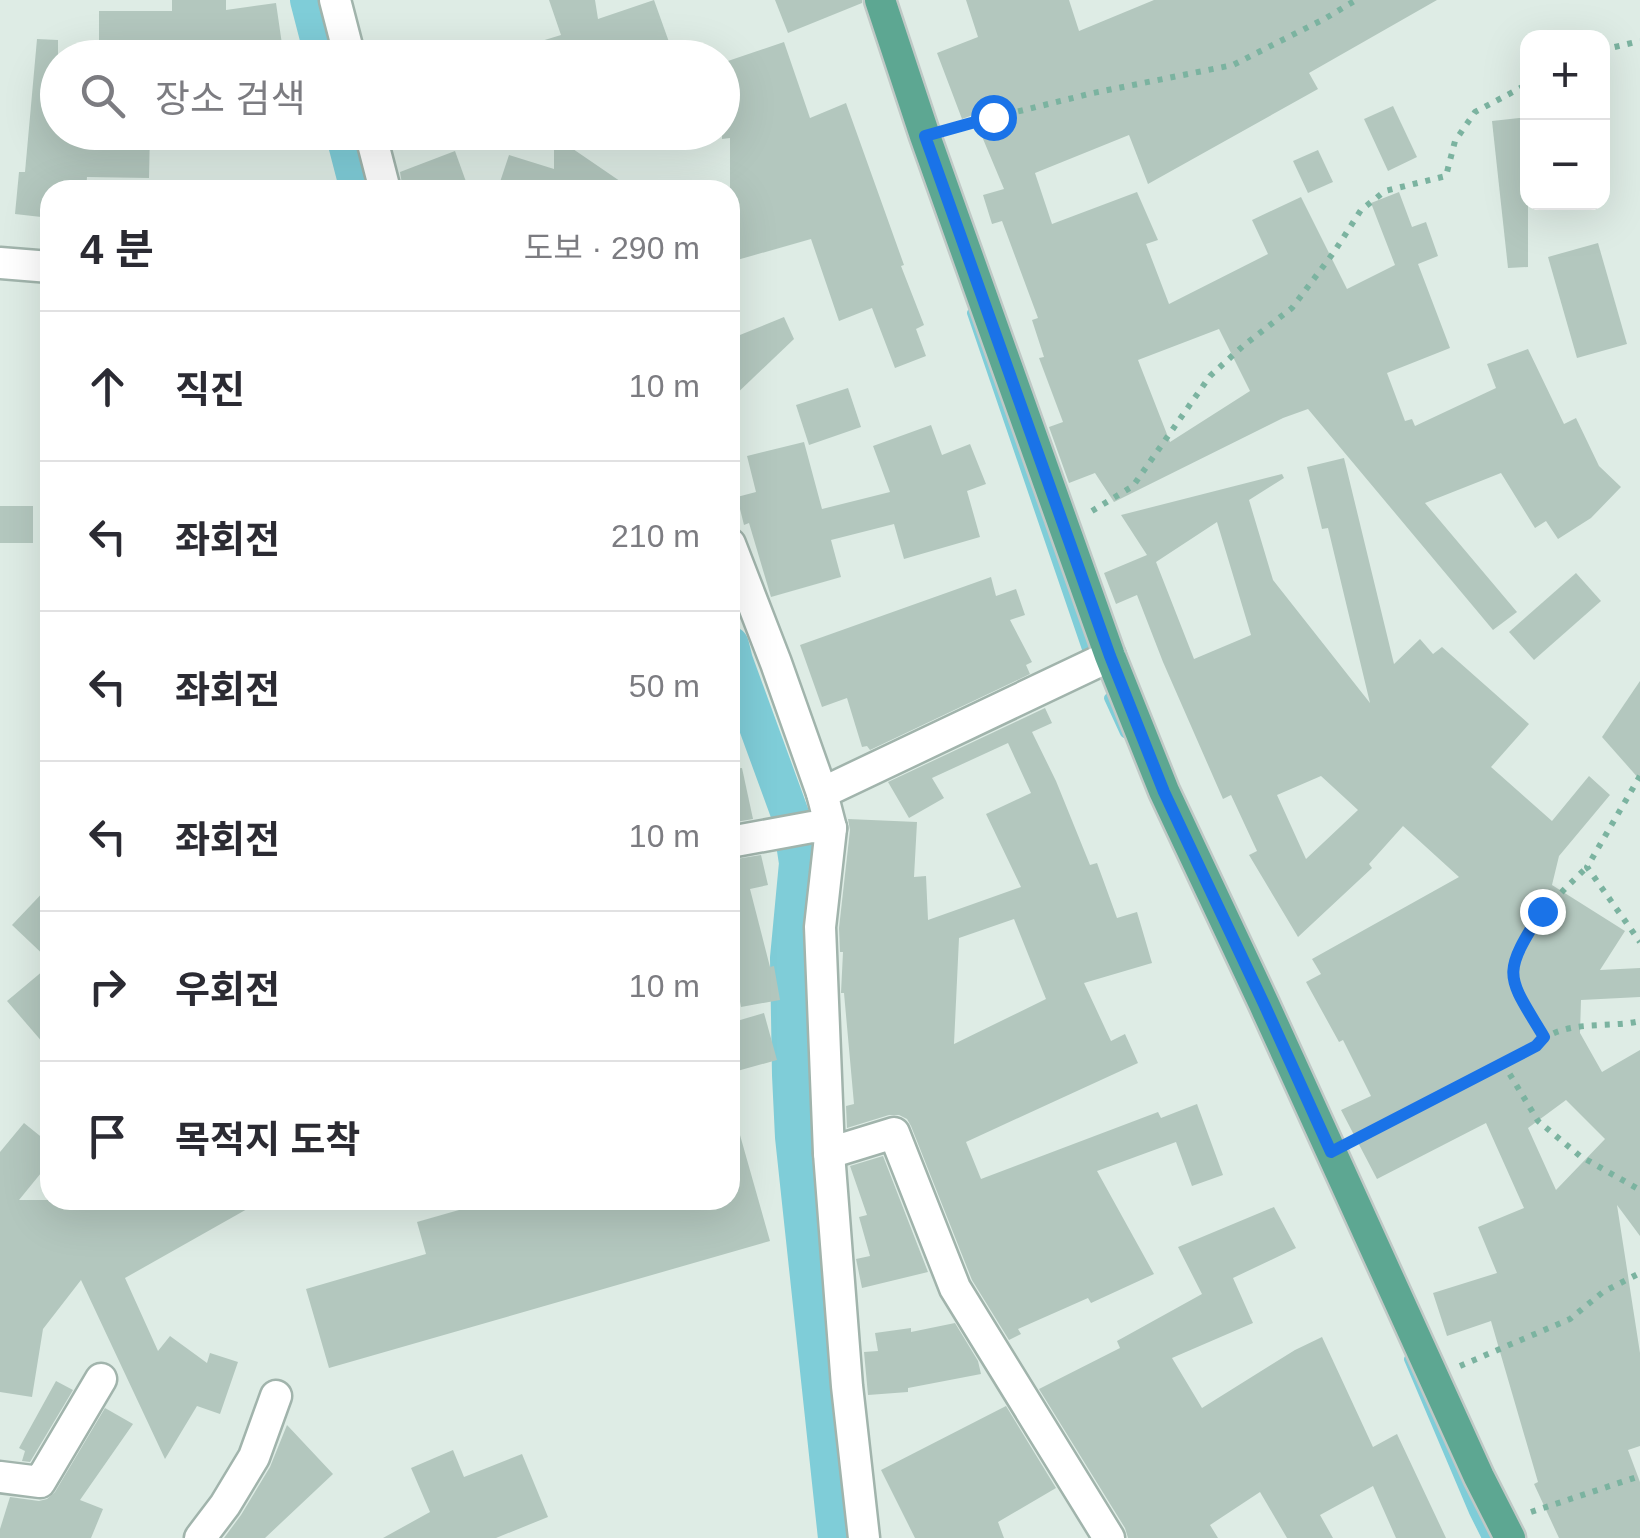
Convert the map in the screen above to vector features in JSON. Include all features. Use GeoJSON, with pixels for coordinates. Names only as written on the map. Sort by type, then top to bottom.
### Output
{"type":"FeatureCollection","features":[{"type":"Feature","properties":{"kind":"main road"},"geometry":{"type":"LineString","coordinates":[[880,0],[1064,528],[1164,792],[1506,1530]]}},
{"type":"Feature","properties":{"kind":"street"},"geometry":{"type":"LineString","coordinates":[[335,0],[345,40]]}},
{"type":"Feature","properties":{"kind":"street"},"geometry":{"type":"LineString","coordinates":[[375,150],[382,180]]}},
{"type":"Feature","properties":{"kind":"street"},"geometry":{"type":"LineString","coordinates":[[0,263],[40,266]]}},
{"type":"Feature","properties":{"kind":"street"},"geometry":{"type":"LineString","coordinates":[[740,571],[822,793],[820,927],[829,1153],[847,1386],[864,1538]]}},
{"type":"Feature","properties":{"kind":"street"},"geometry":{"type":"LineString","coordinates":[[822,793],[1110,656]]}},
{"type":"Feature","properties":{"kind":"street"},"geometry":{"type":"LineString","coordinates":[[740,840],[821,828]]}},
{"type":"Feature","properties":{"kind":"street"},"geometry":{"type":"LineString","coordinates":[[829,1153],[894,1132],[956,1288],[1109,1538]]}},
{"type":"Feature","properties":{"kind":"street"},"geometry":{"type":"LineString","coordinates":[[0,1477],[40,1482],[101,1380]]}},
{"type":"Feature","properties":{"kind":"street"},"geometry":{"type":"LineString","coordinates":[[200,1538],[226,1505],[254,1457],[276,1396]]}},
{"type":"Feature","properties":{"kind":"path"},"geometry":{"type":"LineString","coordinates":[[925,136],[1094,93],[1233,65],[1356,0]]}},
{"type":"Feature","properties":{"kind":"path"},"geometry":{"type":"LineString","coordinates":[[1610,48],[1640,41]]}},
{"type":"Feature","properties":{"kind":"path"},"geometry":{"type":"LineString","coordinates":[[1064,528],[1133,486],[1210,376],[1292,308],[1361,210],[1385,190],[1446,176],[1455,141],[1475,112],[1520,88]]}},
{"type":"Feature","properties":{"kind":"path"},"geometry":{"type":"LineString","coordinates":[[1544,1037],[1514,988],[1511,972],[1516,955],[1542,911],[1587,868],[1640,776]]}},
{"type":"Feature","properties":{"kind":"path"},"geometry":{"type":"LineString","coordinates":[[1587,868],[1640,942]]}},
{"type":"Feature","properties":{"kind":"path"},"geometry":{"type":"LineString","coordinates":[[1331,1152],[1536,1046],[1544,1037],[1576,1027],[1640,1020]]}},
{"type":"Feature","properties":{"kind":"path"},"geometry":{"type":"LineString","coordinates":[[1503,1063],[1538,1121],[1580,1156],[1640,1190]]}},
{"type":"Feature","properties":{"kind":"path"},"geometry":{"type":"LineString","coordinates":[[1433,1377],[1570,1318],[1603,1292],[1640,1273]]}},
{"type":"Feature","properties":{"kind":"path"},"geometry":{"type":"LineString","coordinates":[[1506,1530],[1640,1476]]}},
{"type":"Feature","properties":{"kind":"building"},"geometry":{"type":"Polygon","coordinates":[[[172,0],[226,0],[226,10],[276,3],[281,40],[99,40],[99,11],[172,11],[172,0]]]}},
{"type":"Feature","properties":{"kind":"building"},"geometry":{"type":"Polygon","coordinates":[[[549,0],[595,0],[598,19],[654,0],[668,40],[545,40],[561,35],[549,0]]]}},
{"type":"Feature","properties":{"kind":"building"},"geometry":{"type":"Polygon","coordinates":[[[775,0],[862,0],[862,3],[788,33],[775,0]]]}},
{"type":"Feature","properties":{"kind":"building"},"geometry":{"type":"Polygon","coordinates":[[[966,0],[1069,0],[1079,31],[1154,0],[1437,0],[1309,73],[1318,89],[1148,184],[1129,135],[1035,173],[1052,224],[1137,192],[1158,240],[1146,244],[1169,304],[1268,254],[1252,220],[1301,197],[1347,289],[1395,265],[1371,203],[1399,192],[1412,227],[1426,222],[1438,256],[1418,264],[1450,348],[1387,373],[1405,421],[1412,419],[1415,426],[1496,388],[1487,364],[1528,349],[1564,424],[1576,418],[1599,466],[1621,487],[1591,518],[1558,539],[1546,521],[1535,528],[1501,473],[1425,503],[1517,612],[1493,630],[1308,409],[1114,502],[1095,473],[1069,483],[1049,427],[1063,422],[1039,358],[1044,357],[1032,320],[1038,318],[1002,221],[992,224],[983,195],[1004,189],[973,115],[962,119],[937,53],[978,37],[966,0]],[[1219,329],[1138,360],[1170,442],[1250,391],[1219,329]]]}},
{"type":"Feature","properties":{"kind":"building"},"geometry":{"type":"Polygon","coordinates":[[[37,39],[58,40],[40,40],[40,150],[150,150],[149,178],[40,180],[40,217],[15,214],[19,172],[25,172],[37,39]]]}},
{"type":"Feature","properties":{"kind":"building"},"geometry":{"type":"Polygon","coordinates":[[[784,42],[810,118],[846,103],[924,325],[916,329],[926,356],[895,368],[872,308],[839,321],[811,239],[740,259],[740,180],[730,180],[730,150],[740,150],[740,57],[784,42]]]}},
{"type":"Feature","properties":{"kind":"building"},"geometry":{"type":"Polygon","coordinates":[[[1393,106],[1417,157],[1388,171],[1364,119],[1393,106]]]}},
{"type":"Feature","properties":{"kind":"building"},"geometry":{"type":"Polygon","coordinates":[[[1520,118],[1520,210],[1528,210],[1528,267],[1508,268],[1492,121],[1520,118]]]}},
{"type":"Feature","properties":{"kind":"building"},"geometry":{"type":"Polygon","coordinates":[[[554,150],[574,150],[618,180],[501,180],[509,155],[554,169],[554,150]]]}},
{"type":"Feature","properties":{"kind":"building"},"geometry":{"type":"Polygon","coordinates":[[[1318,150],[1333,182],[1308,193],[1293,161],[1318,150]]]}},
{"type":"Feature","properties":{"kind":"building"},"geometry":{"type":"Polygon","coordinates":[[[455,151],[465,180],[401,180],[400,172],[455,151]]]}},
{"type":"Feature","properties":{"kind":"building"},"geometry":{"type":"Polygon","coordinates":[[[1598,243],[1627,344],[1577,358],[1548,257],[1598,243]]]}},
{"type":"Feature","properties":{"kind":"building"},"geometry":{"type":"Polygon","coordinates":[[[784,317],[794,339],[740,390],[740,335],[784,317]]]}},
{"type":"Feature","properties":{"kind":"building"},"geometry":{"type":"Polygon","coordinates":[[[848,388],[861,427],[809,445],[796,405],[848,388]]]}},
{"type":"Feature","properties":{"kind":"building"},"geometry":{"type":"Polygon","coordinates":[[[931,425],[942,455],[970,444],[986,484],[967,491],[980,537],[904,559],[894,524],[831,540],[841,577],[771,597],[749,523],[744,525],[740,509],[740,496],[756,492],[747,456],[804,442],[822,509],[890,492],[873,446],[931,425]]]}},
{"type":"Feature","properties":{"kind":"building"},"geometry":{"type":"Polygon","coordinates":[[[1344,458],[1394,664],[1420,639],[1433,654],[1442,647],[1529,724],[1491,767],[1552,821],[1589,776],[1610,795],[1559,856],[1552,885],[1625,931],[1600,970],[1640,968],[1640,997],[1581,1000],[1580,1033],[1602,1072],[1640,1050],[1640,1236],[1617,1205],[1640,1353],[1640,1446],[1628,1450],[1640,1482],[1640,1538],[1559,1538],[1534,1484],[1538,1482],[1491,1321],[1447,1336],[1433,1293],[1497,1273],[1478,1227],[1524,1208],[1486,1123],[1377,1179],[1341,1110],[1371,1096],[1343,1040],[1339,1042],[1306,982],[1321,974],[1312,959],[1459,877],[1403,826],[1369,864],[1372,868],[1298,937],[1249,855],[1257,851],[1231,795],[1223,799],[1137,595],[1116,604],[1104,573],[1147,555],[1121,515],[1282,474],[1284,478],[1249,500],[1273,580],[1370,703],[1328,528],[1322,529],[1307,467],[1344,458]],[[1217,522],[1156,562],[1194,659],[1251,635],[1217,522]],[[1321,776],[1277,795],[1306,859],[1358,810],[1321,776]],[[1566,1100],[1528,1128],[1556,1190],[1605,1139],[1566,1100]]]}},
{"type":"Feature","properties":{"kind":"building"},"geometry":{"type":"Polygon","coordinates":[[[0,506],[33,506],[33,543],[0,543],[0,506]]]}},
{"type":"Feature","properties":{"kind":"building"},"geometry":{"type":"Polygon","coordinates":[[[1576,573],[1601,601],[1534,660],[1509,632],[1576,573]]]}},
{"type":"Feature","properties":{"kind":"building"},"geometry":{"type":"Polygon","coordinates":[[[991,577],[996,596],[1016,589],[1025,615],[1010,620],[1032,662],[1026,665],[1030,674],[870,750],[862,747],[847,698],[822,707],[800,645],[991,577]]]}},
{"type":"Feature","properties":{"kind":"building"},"geometry":{"type":"Polygon","coordinates":[[[1640,681],[1640,780],[1602,737],[1640,681]]]}},
{"type":"Feature","properties":{"kind":"building"},"geometry":{"type":"Polygon","coordinates":[[[1045,708],[1052,723],[1032,732],[1090,865],[1097,863],[1117,918],[1137,912],[1152,963],[1084,983],[1111,1041],[1125,1034],[1138,1063],[966,1142],[981,1179],[1158,1112],[1161,1118],[1197,1104],[1223,1175],[1192,1186],[1176,1142],[1097,1171],[1154,1274],[1091,1303],[1088,1298],[1018,1329],[1021,1334],[1009,1340],[972,1280],[907,1119],[889,1115],[847,1128],[846,1106],[854,1104],[841,993],[843,952],[839,928],[848,819],[917,822],[914,877],[926,876],[928,920],[1021,887],[986,814],[1031,793],[1008,743],[932,778],[944,798],[909,818],[888,782],[1045,708]],[[1014,919],[959,938],[954,1044],[1046,999],[1014,919]]]}},
{"type":"Feature","properties":{"kind":"building"},"geometry":{"type":"Polygon","coordinates":[[[740,768],[753,819],[740,821],[740,768]]]}},
{"type":"Feature","properties":{"kind":"building"},"geometry":{"type":"Polygon","coordinates":[[[761,855],[768,885],[750,889],[770,967],[774,966],[780,1000],[741,1007],[740,1002],[740,858],[761,855]]]}},
{"type":"Feature","properties":{"kind":"building"},"geometry":{"type":"Polygon","coordinates":[[[40,896],[40,952],[12,925],[40,896]]]}},
{"type":"Feature","properties":{"kind":"building"},"geometry":{"type":"Polygon","coordinates":[[[40,973],[40,1039],[7,1001],[40,973]]]}},
{"type":"Feature","properties":{"kind":"building"},"geometry":{"type":"Polygon","coordinates":[[[764,1013],[777,1060],[740,1070],[740,1020],[764,1013]]]}},
{"type":"Feature","properties":{"kind":"building"},"geometry":{"type":"Polygon","coordinates":[[[24,1123],[40,1136],[40,1174],[19,1200],[40,1200],[40,1210],[245,1210],[125,1278],[158,1351],[170,1336],[207,1363],[210,1353],[238,1362],[220,1414],[197,1406],[165,1459],[81,1280],[43,1329],[32,1397],[0,1392],[0,1152],[24,1123]]]}},
{"type":"Feature","properties":{"kind":"building"},"geometry":{"type":"Polygon","coordinates":[[[740,1135],[770,1241],[329,1368],[306,1289],[426,1254],[417,1222],[459,1210],[740,1210],[740,1135]]]}},
{"type":"Feature","properties":{"kind":"building"},"geometry":{"type":"Polygon","coordinates":[[[883,1156],[928,1272],[862,1288],[856,1259],[870,1256],[859,1217],[867,1215],[850,1166],[883,1156]]]}},
{"type":"Feature","properties":{"kind":"building"},"geometry":{"type":"Polygon","coordinates":[[[1274,1207],[1296,1248],[1233,1278],[1253,1323],[1172,1358],[1202,1408],[1322,1337],[1373,1447],[1397,1434],[1446,1538],[1396,1538],[1373,1486],[1320,1515],[1333,1538],[1287,1538],[1260,1492],[1210,1525],[1218,1538],[1128,1538],[1039,1389],[1120,1348],[1117,1341],[1202,1294],[1178,1247],[1274,1207]]]}},
{"type":"Feature","properties":{"kind":"building"},"geometry":{"type":"Polygon","coordinates":[[[955,1323],[978,1361],[981,1374],[908,1388],[908,1392],[868,1395],[864,1352],[878,1351],[875,1333],[911,1328],[911,1332],[955,1323]]]}},
{"type":"Feature","properties":{"kind":"building"},"geometry":{"type":"Polygon","coordinates":[[[56,1381],[73,1390],[30,1462],[22,1461],[25,1451],[19,1448],[56,1381]]]}},
{"type":"Feature","properties":{"kind":"building"},"geometry":{"type":"Polygon","coordinates":[[[1006,1406],[1056,1488],[998,1522],[1004,1538],[915,1538],[881,1470],[1006,1406]]]}},
{"type":"Feature","properties":{"kind":"building"},"geometry":{"type":"Polygon","coordinates":[[[105,1408],[133,1424],[80,1500],[103,1509],[91,1538],[0,1538],[10,1497],[39,1501],[55,1492],[105,1408]]]}},
{"type":"Feature","properties":{"kind":"building"},"geometry":{"type":"Polygon","coordinates":[[[287,1425],[333,1474],[265,1538],[224,1538],[270,1467],[287,1425]]]}},
{"type":"Feature","properties":{"kind":"building"},"geometry":{"type":"Polygon","coordinates":[[[453,1450],[464,1477],[522,1454],[548,1517],[496,1538],[383,1538],[430,1512],[411,1468],[453,1450]]]}},
{"type":"Feature","properties":{"kind":"waterway"},"geometry":{"type":"LineString","coordinates":[[309,0],[319,40]]}},
{"type":"Feature","properties":{"kind":"waterway"},"geometry":{"type":"LineString","coordinates":[[349,150],[356,180]]}},
{"type":"Feature","properties":{"kind":"waterway"},"geometry":{"type":"LineString","coordinates":[[972,313],[1089,655]]}},
{"type":"Feature","properties":{"kind":"waterway"},"geometry":{"type":"LineString","coordinates":[[740,677],[791,817],[798,863],[789,958],[794,1137],[837,1538]]}},
{"type":"Feature","properties":{"kind":"waterway"},"geometry":{"type":"LineString","coordinates":[[1109,698],[1125,733]]}},
{"type":"Feature","properties":{"kind":"waterway"},"geometry":{"type":"LineString","coordinates":[[1409,1359],[1487,1538]]}},
{"type":"Feature","properties":{"kind":"route"},"geometry":{"type":"LineString","coordinates":[[993,117],[925,136],[1110,656],[1164,792],[1331,1152],[1536,1046],[1544,1037],[1514,988],[1511,972],[1516,955],[1542,911]]}}]}
